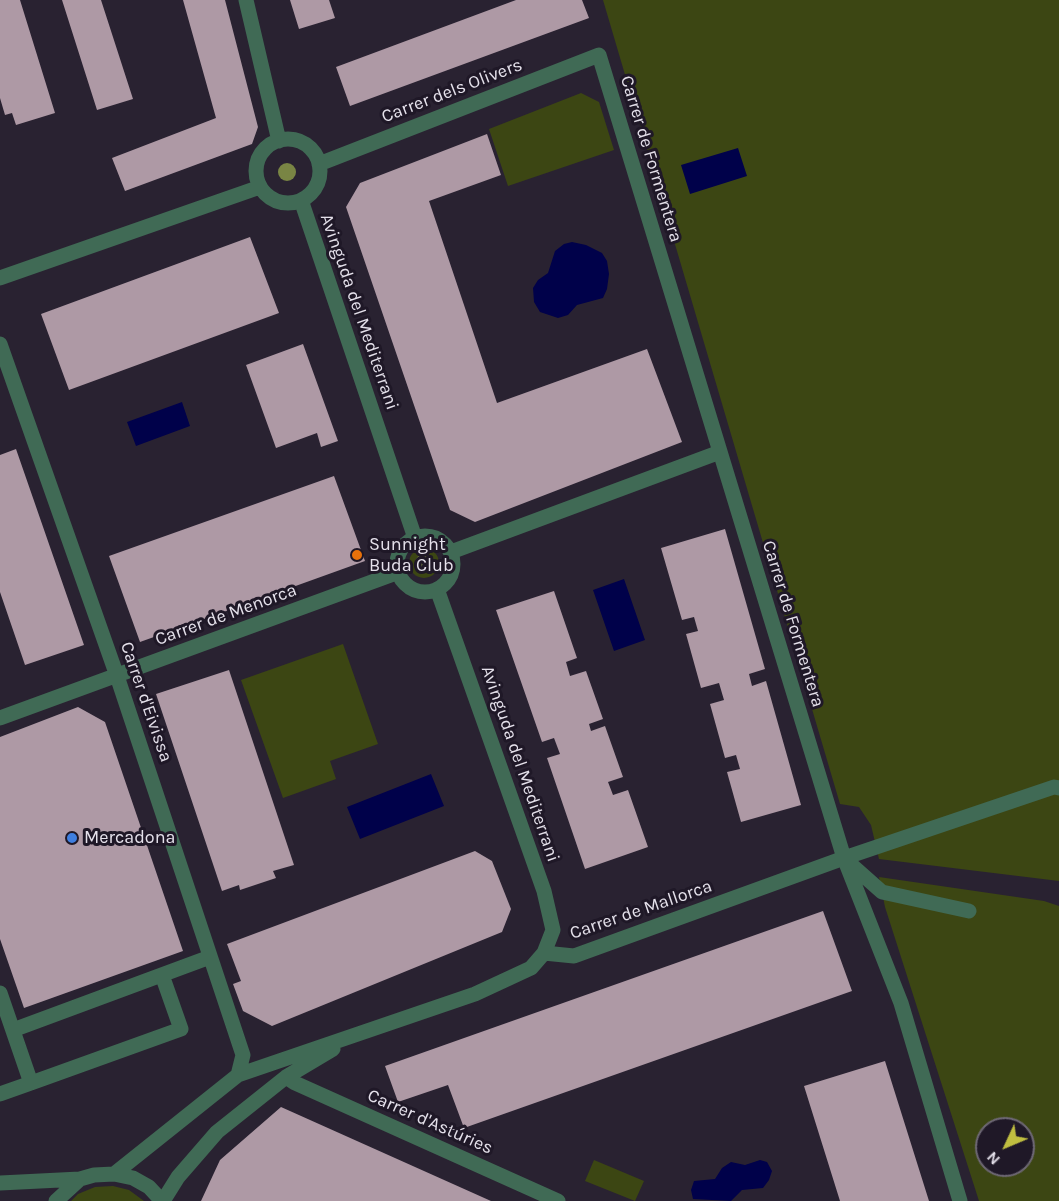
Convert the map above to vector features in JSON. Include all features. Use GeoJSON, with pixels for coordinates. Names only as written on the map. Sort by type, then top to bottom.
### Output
{"type":"FeatureCollection","features":[{"type":"Feature","properties":{"kind":"street"},"geometry":{"type":"LineString","coordinates":[[246,0],[279,141]]}},
{"type":"Feature","properties":{"kind":"street","name":"Carrer dels Olivers"},"geometry":{"type":"LineString","coordinates":[[319,164],[599,54]]}},
{"type":"Feature","properties":{"kind":"street","name":"Carrer de Formentera"},"geometry":{"type":"LineString","coordinates":[[599,54],[844,858],[902,1003],[960,1201]]}},
{"type":"Feature","properties":{"kind":"street"},"geometry":{"type":"LineString","coordinates":[[291,139],[304,144],[313,152],[319,164],[319,178],[313,192],[301,201],[278,202],[260,187],[256,173],[258,159],[266,148],[279,141],[291,139]]}},
{"type":"Feature","properties":{"kind":"street"},"geometry":{"type":"LineString","coordinates":[[0,278],[260,187]]}},
{"type":"Feature","properties":{"kind":"street","name":"Avinguda del Mediterrani"},"geometry":{"type":"LineString","coordinates":[[301,201],[415,538]]}},
{"type":"Feature","properties":{"kind":"street","name":"Carrer d'Eivissa"},"geometry":{"type":"LineString","coordinates":[[0,344],[117,676],[243,1055],[238,1075]]}},
{"type":"Feature","properties":{"kind":"street"},"geometry":{"type":"LineString","coordinates":[[451,552],[720,452]]}},
{"type":"Feature","properties":{"kind":"street"},"geometry":{"type":"LineString","coordinates":[[435,537],[451,552],[453,569],[450,577],[437,589],[428,592],[410,587],[399,572],[398,556],[407,542],[415,538],[435,537]]}},
{"type":"Feature","properties":{"kind":"street","name":"Carrer de Menorca"},"geometry":{"type":"LineString","coordinates":[[0,718],[399,572]]}},
{"type":"Feature","properties":{"kind":"street","name":"Avinguda del Mediterrani"},"geometry":{"type":"LineString","coordinates":[[437,589],[544,891],[553,930],[544,953]]}},
{"type":"Feature","properties":{"kind":"street","name":"Carrer de Mallorca"},"geometry":{"type":"LineString","coordinates":[[544,953],[574,956],[844,858],[1054,787],[1059,788]]}},
{"type":"Feature","properties":{"kind":"street"},"geometry":{"type":"LineString","coordinates":[[844,858],[882,892],[969,911]]}},
{"type":"Feature","properties":{"kind":"street"},"geometry":{"type":"LineString","coordinates":[[114,1174],[238,1075],[511,979],[531,968],[544,953]]}},
{"type":"Feature","properties":{"kind":"street"},"geometry":{"type":"LineString","coordinates":[[13,1030],[210,957]]}},
{"type":"Feature","properties":{"kind":"street"},"geometry":{"type":"LineString","coordinates":[[0,1094],[181,1029],[162,975]]}},
{"type":"Feature","properties":{"kind":"street"},"geometry":{"type":"LineString","coordinates":[[0,993],[31,1083]]}},
{"type":"Feature","properties":{"kind":"street"},"geometry":{"type":"LineString","coordinates":[[0,1182],[80,1179],[94,1175],[114,1174],[133,1178],[149,1187],[163,1201],[178,1177],[217,1132],[286,1077],[355,1035]]}},
{"type":"Feature","properties":{"kind":"street","name":"Carrer d'Astúries"},"geometry":{"type":"LineString","coordinates":[[286,1077],[294,1083],[558,1201]]}},
{"type":"Feature","properties":{"kind":"street"},"geometry":{"type":"LineString","coordinates":[[56,1201],[80,1179]]}},
{"type":"Feature","properties":{"kind":"green space"},"geometry":{"type":"Polygon","coordinates":[[[603,0],[1059,0],[1059,881],[879,859],[871,825],[859,807],[840,804],[603,0]]]}},
{"type":"Feature","properties":{"kind":"green space"},"geometry":{"type":"Polygon","coordinates":[[[581,93],[599,102],[614,150],[508,186],[489,129],[581,93]]]}},
{"type":"Feature","properties":{"kind":"green space"},"geometry":{"type":"Polygon","coordinates":[[[424,548],[435,552],[439,563],[435,574],[424,578],[413,574],[409,563],[413,552],[424,548]]]}},
{"type":"Feature","properties":{"kind":"green space"},"geometry":{"type":"Polygon","coordinates":[[[343,644],[378,744],[330,761],[336,779],[283,798],[241,680],[343,644]]]}},
{"type":"Feature","properties":{"kind":"green space"},"geometry":{"type":"Polygon","coordinates":[[[879,877],[1044,901],[1059,906],[1059,1201],[979,1201],[885,907],[879,877]]]}},
{"type":"Feature","properties":{"kind":"green space"},"geometry":{"type":"Polygon","coordinates":[[[594,1160],[644,1181],[635,1201],[585,1181],[594,1160]]]}},
{"type":"Feature","properties":{"kind":"green space"},"geometry":{"type":"Polygon","coordinates":[[[113,1186],[129,1190],[144,1201],[71,1201],[78,1194],[95,1187],[113,1186]]]}},
{"type":"Feature","properties":{"kind":"shaded area"},"geometry":{"type":"Polygon","coordinates":[[[738,148],[747,176],[690,194],[681,165],[738,148]]]}},
{"type":"Feature","properties":{"kind":"shaded area"},"geometry":{"type":"Polygon","coordinates":[[[572,242],[586,245],[602,253],[607,261],[609,274],[607,289],[603,298],[577,305],[568,315],[558,318],[540,312],[534,302],[533,288],[538,280],[548,273],[555,251],[564,244],[572,242]]]}},
{"type":"Feature","properties":{"kind":"shaded area"},"geometry":{"type":"Polygon","coordinates":[[[182,402],[190,426],[136,446],[127,422],[182,402]]]}},
{"type":"Feature","properties":{"kind":"shaded area"},"geometry":{"type":"Polygon","coordinates":[[[624,579],[645,640],[614,651],[593,590],[624,579]]]}},
{"type":"Feature","properties":{"kind":"shaded area"},"geometry":{"type":"Polygon","coordinates":[[[431,774],[444,806],[360,839],[347,807],[431,774]]]}},
{"type":"Feature","properties":{"kind":"shaded area"},"geometry":{"type":"Polygon","coordinates":[[[760,1160],[767,1162],[772,1171],[763,1188],[742,1190],[731,1201],[693,1199],[691,1190],[694,1181],[715,1179],[722,1168],[731,1162],[745,1165],[760,1160]]]}},
{"type":"Feature","properties":{"kind":"building"},"geometry":{"type":"Polygon","coordinates":[[[0,0],[20,0],[55,113],[16,125],[12,113],[5,115],[0,98],[0,0]]]}},
{"type":"Feature","properties":{"kind":"building"},"geometry":{"type":"Polygon","coordinates":[[[62,0],[101,0],[133,99],[97,110],[62,0]]]}},
{"type":"Feature","properties":{"kind":"building"},"geometry":{"type":"Polygon","coordinates":[[[183,0],[225,0],[258,127],[252,144],[125,191],[112,158],[216,118],[183,0]]]}},
{"type":"Feature","properties":{"kind":"building"},"geometry":{"type":"Polygon","coordinates":[[[290,0],[329,0],[335,18],[299,29],[290,0]]]}},
{"type":"Feature","properties":{"kind":"building"},"geometry":{"type":"Polygon","coordinates":[[[516,0],[582,0],[589,18],[350,106],[336,67],[516,0]]]}},
{"type":"Feature","properties":{"kind":"building"},"geometry":{"type":"Polygon","coordinates":[[[487,134],[501,175],[429,201],[497,403],[647,349],[682,442],[475,522],[450,510],[346,207],[360,183],[487,134]]]}},
{"type":"Feature","properties":{"kind":"building"},"geometry":{"type":"Polygon","coordinates":[[[250,237],[279,313],[69,390],[41,314],[250,237]]]}},
{"type":"Feature","properties":{"kind":"building"},"geometry":{"type":"Polygon","coordinates":[[[303,344],[338,441],[321,447],[317,433],[276,448],[246,365],[303,344]]]}},
{"type":"Feature","properties":{"kind":"building"},"geometry":{"type":"Polygon","coordinates":[[[16,449],[84,645],[25,665],[0,592],[0,455],[16,449]]]}},
{"type":"Feature","properties":{"kind":"building"},"geometry":{"type":"Polygon","coordinates":[[[334,476],[365,561],[140,642],[109,556],[334,476]]]}},
{"type":"Feature","properties":{"kind":"building"},"geometry":{"type":"Polygon","coordinates":[[[725,529],[765,669],[749,674],[752,686],[766,681],[801,805],[741,822],[727,772],[740,769],[736,755],[725,758],[710,704],[724,700],[719,683],[701,688],[686,634],[698,631],[694,617],[682,620],[661,548],[725,529]]]}},
{"type":"Feature","properties":{"kind":"building"},"geometry":{"type":"Polygon","coordinates":[[[554,591],[577,658],[566,662],[570,676],[586,671],[603,719],[589,724],[591,731],[605,726],[623,777],[608,782],[613,795],[628,790],[648,847],[585,869],[547,758],[560,754],[554,738],[542,742],[496,610],[554,591]]]}},
{"type":"Feature","properties":{"kind":"building"},"geometry":{"type":"Polygon","coordinates":[[[229,670],[294,865],[273,871],[276,878],[240,890],[239,885],[222,891],[156,694],[229,670]]]}},
{"type":"Feature","properties":{"kind":"building","name":"Mercadona"},"geometry":{"type":"Polygon","coordinates":[[[78,707],[105,722],[183,951],[24,1008],[0,939],[0,737],[78,707]]]}},
{"type":"Feature","properties":{"kind":"building"},"geometry":{"type":"Polygon","coordinates":[[[475,851],[492,861],[511,909],[502,932],[272,1026],[243,1011],[233,984],[241,981],[227,944],[475,851]]]}},
{"type":"Feature","properties":{"kind":"building"},"geometry":{"type":"Polygon","coordinates":[[[823,911],[852,991],[464,1128],[448,1085],[398,1102],[385,1066],[823,911]]]}},
{"type":"Feature","properties":{"kind":"building"},"geometry":{"type":"Polygon","coordinates":[[[885,1061],[929,1201],[840,1201],[804,1086],[885,1061]]]}},
{"type":"Feature","properties":{"kind":"building"},"geometry":{"type":"Polygon","coordinates":[[[281,1107],[491,1201],[201,1201],[220,1160],[281,1107]]]}},
{"type":"Feature","properties":{"kind":"place","name":"Sunnight Buda Club"},"geometry":{"type":"Point","coordinates":[357,555]}},
{"type":"Feature","properties":{"kind":"place","name":"Mercadona"},"geometry":{"type":"Point","coordinates":[72,838]}}]}
